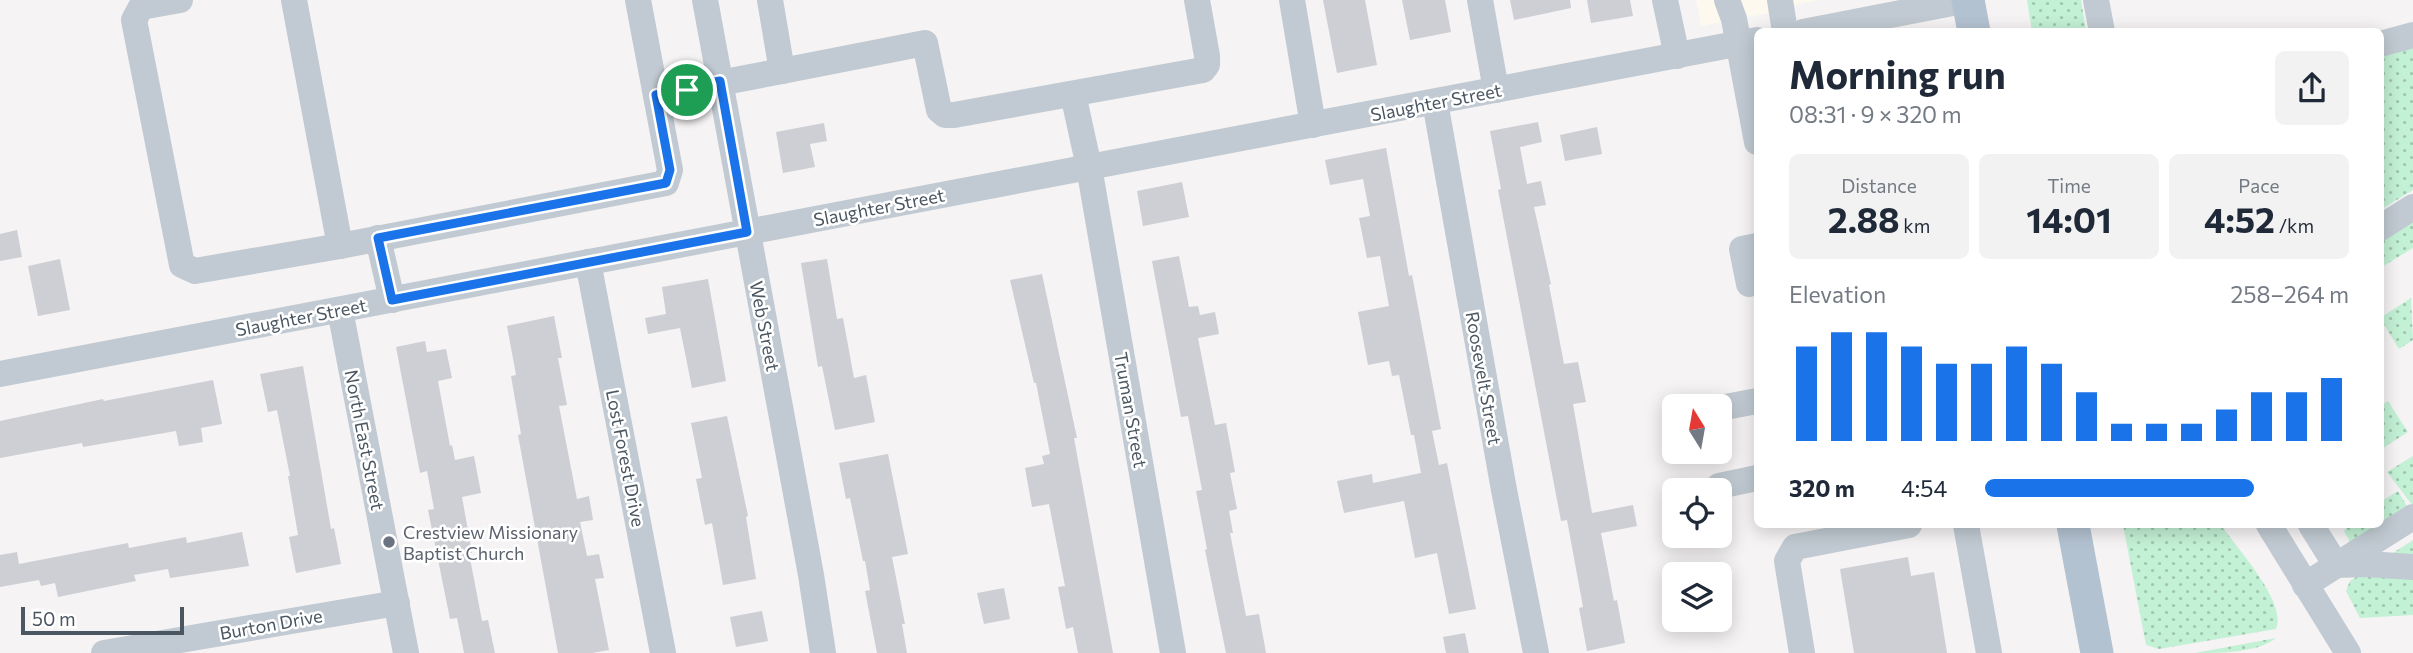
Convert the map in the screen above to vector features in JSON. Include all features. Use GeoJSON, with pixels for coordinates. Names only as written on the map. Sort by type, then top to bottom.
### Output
{"type":"FeatureCollection","features":[{"type":"Feature","properties":{"kind":"main road"},"geometry":{"type":"LineString","coordinates":[[1968,0],[1973,28]]}},
{"type":"Feature","properties":{"kind":"main road"},"geometry":{"type":"LineString","coordinates":[[2074,528],[2097,653]]}},
{"type":"Feature","properties":{"kind":"street"},"geometry":{"type":"LineString","coordinates":[[180,0],[141,7],[134,20],[182,265],[195,271],[666,183],[670,170],[638,0]]}},
{"type":"Feature","properties":{"kind":"street"},"geometry":{"type":"LineString","coordinates":[[294,0],[340,246]]}},
{"type":"Feature","properties":{"kind":"street","name":"Web Street"},"geometry":{"type":"LineString","coordinates":[[705,0],[823,653]]}},
{"type":"Feature","properties":{"kind":"street"},"geometry":{"type":"LineString","coordinates":[[770,0],[782,71]]}},
{"type":"Feature","properties":{"kind":"street"},"geometry":{"type":"LineString","coordinates":[[656,95],[925,43],[935,101],[945,115],[1073,94],[1203,70],[1207,65],[1207,56],[1197,0]]}},
{"type":"Feature","properties":{"kind":"street"},"geometry":{"type":"LineString","coordinates":[[1292,0],[1313,125]]}},
{"type":"Feature","properties":{"kind":"street"},"geometry":{"type":"LineString","coordinates":[[1480,0],[1496,90]]}},
{"type":"Feature","properties":{"kind":"street"},"geometry":{"type":"LineString","coordinates":[[1665,0],[1677,55]]}},
{"type":"Feature","properties":{"kind":"street"},"geometry":{"type":"LineString","coordinates":[[1727,0],[1734,19],[1748,42],[1754,109]]}},
{"type":"Feature","properties":{"kind":"street"},"geometry":{"type":"LineString","coordinates":[[1780,0],[1784,28]]}},
{"type":"Feature","properties":{"kind":"street"},"geometry":{"type":"LineString","coordinates":[[1836,28],[1912,21],[1968,0]]}},
{"type":"Feature","properties":{"kind":"street"},"geometry":{"type":"LineString","coordinates":[[2096,0],[2101,28]]}},
{"type":"Feature","properties":{"kind":"street"},"geometry":{"type":"LineString","coordinates":[[2384,43],[2413,35]]}},
{"type":"Feature","properties":{"kind":"street","name":"Slaughter Street"},"geometry":{"type":"LineString","coordinates":[[0,374],[1748,42]]}},
{"type":"Feature","properties":{"kind":"street","name":"Truman Street"},"geometry":{"type":"LineString","coordinates":[[1073,94],[1089,167],[1173,653]]}},
{"type":"Feature","properties":{"kind":"street","name":"Roosevelt Street"},"geometry":{"type":"LineString","coordinates":[[1435,102],[1536,653]]}},
{"type":"Feature","properties":{"kind":"street"},"geometry":{"type":"LineString","coordinates":[[2384,225],[2413,207]]}},
{"type":"Feature","properties":{"kind":"street"},"geometry":{"type":"LineString","coordinates":[[378,238],[392,300]]}},
{"type":"Feature","properties":{"kind":"street"},"geometry":{"type":"LineString","coordinates":[[1754,248],[1742,250],[1749,284],[1754,283]]}},
{"type":"Feature","properties":{"kind":"street","name":"Lost Forest Drive"},"geometry":{"type":"LineString","coordinates":[[588,262],[663,653]]}},
{"type":"Feature","properties":{"kind":"street","name":"North East Street"},"geometry":{"type":"LineString","coordinates":[[340,310],[406,653]]}},
{"type":"Feature","properties":{"kind":"street"},"geometry":{"type":"LineString","coordinates":[[1732,406],[1754,402]]}},
{"type":"Feature","properties":{"kind":"street"},"geometry":{"type":"LineString","coordinates":[[1732,483],[1754,479]]}},
{"type":"Feature","properties":{"kind":"street"},"geometry":{"type":"LineString","coordinates":[[2305,585],[2413,517]]}},
{"type":"Feature","properties":{"kind":"street"},"geometry":{"type":"LineString","coordinates":[[1802,653],[1787,561],[1795,547],[1893,528]]}},
{"type":"Feature","properties":{"kind":"street"},"geometry":{"type":"LineString","coordinates":[[1967,528],[1989,653]]}},
{"type":"Feature","properties":{"kind":"street"},"geometry":{"type":"LineString","coordinates":[[2271,528],[2348,653]]}},
{"type":"Feature","properties":{"kind":"street"},"geometry":{"type":"LineString","coordinates":[[2313,528],[2336,565]]}},
{"type":"Feature","properties":{"kind":"street"},"geometry":{"type":"LineString","coordinates":[[2336,565],[2413,567]]}},
{"type":"Feature","properties":{"kind":"street","name":"Burton Drive"},"geometry":{"type":"LineString","coordinates":[[104,653],[397,603]]}},
{"type":"Feature","properties":{"kind":"shaded area"},"geometry":{"type":"Polygon","coordinates":[[[1696,0],[1820,0],[1775,9],[1775,12],[1701,26],[1696,0]]]}},
{"type":"Feature","properties":{"kind":"green space"},"geometry":{"type":"Polygon","coordinates":[[[2027,0],[2081,0],[2086,28],[2032,28],[2027,0]]]}},
{"type":"Feature","properties":{"kind":"green space"},"geometry":{"type":"Polygon","coordinates":[[[2413,48],[2413,190],[2384,208],[2384,56],[2413,48]]]}},
{"type":"Feature","properties":{"kind":"green space"},"geometry":{"type":"Polygon","coordinates":[[[2413,210],[2413,248],[2384,266],[2384,228],[2413,210]]]}},
{"type":"Feature","properties":{"kind":"green space"},"geometry":{"type":"Polygon","coordinates":[[[2411,298],[2413,340],[2399,349],[2384,325],[2384,315],[2411,298]]]}},
{"type":"Feature","properties":{"kind":"green space"},"geometry":{"type":"Polygon","coordinates":[[[2388,401],[2408,432],[2384,447],[2384,404],[2388,401]]]}},
{"type":"Feature","properties":{"kind":"green space"},"geometry":{"type":"Polygon","coordinates":[[[2413,456],[2413,506],[2387,472],[2413,456]]]}},
{"type":"Feature","properties":{"kind":"green space"},"geometry":{"type":"Polygon","coordinates":[[[2398,491],[2408,508],[2384,523],[2384,500],[2398,491]]]}},
{"type":"Feature","properties":{"kind":"green space"},"geometry":{"type":"Polygon","coordinates":[[[2124,528],[2223,528],[2268,590],[2278,618],[2276,629],[2159,649],[2146,645],[2124,528]]]}},
{"type":"Feature","properties":{"kind":"green space"},"geometry":{"type":"Polygon","coordinates":[[[2346,528],[2376,528],[2351,544],[2344,531],[2346,528]]]}},
{"type":"Feature","properties":{"kind":"green space"},"geometry":{"type":"Polygon","coordinates":[[[2413,540],[2413,615],[2360,618],[2346,591],[2350,581],[2413,540]]]}},
{"type":"Feature","properties":{"kind":"green space"},"geometry":{"type":"Polygon","coordinates":[[[2276,638],[2249,649],[2195,653],[2276,638]]]}},
{"type":"Feature","properties":{"kind":"building"},"geometry":{"type":"Polygon","coordinates":[[[1323,0],[1365,0],[1377,65],[1337,73],[1323,0]]]}},
{"type":"Feature","properties":{"kind":"building"},"geometry":{"type":"Polygon","coordinates":[[[1402,0],[1445,0],[1451,32],[1410,40],[1402,0]]]}},
{"type":"Feature","properties":{"kind":"building"},"geometry":{"type":"Polygon","coordinates":[[[1510,0],[1570,0],[1571,8],[1514,20],[1510,0]]]}},
{"type":"Feature","properties":{"kind":"building"},"geometry":{"type":"Polygon","coordinates":[[[1587,0],[1630,0],[1633,16],[1591,23],[1587,0]]]}},
{"type":"Feature","properties":{"kind":"building"},"geometry":{"type":"Polygon","coordinates":[[[1538,122],[1542,142],[1520,147],[1527,184],[1541,181],[1546,205],[1534,207],[1551,284],[1549,285],[1564,364],[1578,362],[1586,402],[1573,404],[1592,513],[1633,505],[1637,526],[1601,533],[1625,643],[1587,651],[1579,608],[1583,607],[1567,520],[1561,521],[1498,190],[1501,189],[1490,131],[1538,122]]]}},
{"type":"Feature","properties":{"kind":"building"},"geometry":{"type":"Polygon","coordinates":[[[824,123],[827,141],[810,144],[815,167],[783,173],[776,132],[824,123]]]}},
{"type":"Feature","properties":{"kind":"building"},"geometry":{"type":"Polygon","coordinates":[[[1597,127],[1602,154],[1565,161],[1560,135],[1597,127]]]}},
{"type":"Feature","properties":{"kind":"building"},"geometry":{"type":"Polygon","coordinates":[[[1386,148],[1441,429],[1432,431],[1439,465],[1447,463],[1476,609],[1449,614],[1437,553],[1415,558],[1404,501],[1344,513],[1337,481],[1372,474],[1373,483],[1421,473],[1399,375],[1392,376],[1389,361],[1368,365],[1358,312],[1389,306],[1380,256],[1367,258],[1359,218],[1370,216],[1363,179],[1330,185],[1325,160],[1386,148]]]}},
{"type":"Feature","properties":{"kind":"building"},"geometry":{"type":"Polygon","coordinates":[[[1182,182],[1189,217],[1143,226],[1137,191],[1182,182]]]}},
{"type":"Feature","properties":{"kind":"building"},"geometry":{"type":"Polygon","coordinates":[[[17,230],[22,257],[0,261],[0,234],[17,230]]]}},
{"type":"Feature","properties":{"kind":"building"},"geometry":{"type":"Polygon","coordinates":[[[1179,256],[1189,307],[1198,306],[1200,315],[1215,312],[1219,334],[1198,338],[1215,425],[1226,423],[1235,472],[1230,473],[1237,509],[1229,511],[1233,533],[1230,533],[1246,616],[1259,614],[1266,653],[1226,653],[1196,491],[1202,490],[1188,416],[1181,417],[1152,261],[1179,256]]]}},
{"type":"Feature","properties":{"kind":"building"},"geometry":{"type":"Polygon","coordinates":[[[60,259],[70,310],[38,316],[28,266],[60,259]]]}},
{"type":"Feature","properties":{"kind":"building"},"geometry":{"type":"Polygon","coordinates":[[[827,259],[837,319],[843,318],[854,378],[866,375],[875,422],[835,430],[822,366],[818,367],[801,263],[827,259]]]}},
{"type":"Feature","properties":{"kind":"building"},"geometry":{"type":"Polygon","coordinates":[[[1042,274],[1077,438],[1074,438],[1113,653],[1078,653],[1073,627],[1066,629],[1058,587],[1065,586],[1049,504],[1032,507],[1025,468],[1044,464],[1042,456],[1050,454],[1036,383],[1010,280],[1042,274]]]}},
{"type":"Feature","properties":{"kind":"building"},"geometry":{"type":"Polygon","coordinates":[[[708,279],[726,381],[692,388],[680,328],[648,334],[645,318],[666,314],[662,287],[708,279]]]}},
{"type":"Feature","properties":{"kind":"building"},"geometry":{"type":"Polygon","coordinates":[[[554,316],[562,358],[558,358],[567,405],[559,406],[577,499],[589,496],[593,520],[580,522],[587,556],[599,554],[604,578],[595,579],[609,650],[592,653],[558,653],[518,435],[521,434],[511,376],[516,375],[507,326],[554,316]]]}},
{"type":"Feature","properties":{"kind":"building"},"geometry":{"type":"Polygon","coordinates":[[[425,341],[427,352],[446,349],[452,378],[438,381],[455,460],[474,456],[481,493],[462,497],[482,621],[488,620],[495,653],[464,653],[457,618],[450,619],[428,510],[434,509],[427,471],[420,473],[396,347],[425,341]]]}},
{"type":"Feature","properties":{"kind":"building"},"geometry":{"type":"Polygon","coordinates":[[[303,366],[331,529],[334,528],[341,564],[296,573],[289,537],[298,535],[290,476],[277,410],[268,412],[260,374],[303,366]]]}},
{"type":"Feature","properties":{"kind":"building"},"geometry":{"type":"Polygon","coordinates":[[[213,380],[222,424],[201,428],[203,442],[179,446],[176,431],[83,447],[82,443],[0,458],[0,421],[103,399],[104,401],[213,380]]]}},
{"type":"Feature","properties":{"kind":"building"},"geometry":{"type":"Polygon","coordinates":[[[727,416],[748,516],[746,517],[756,579],[723,585],[712,523],[705,525],[696,479],[702,478],[691,423],[727,416]]]}},
{"type":"Feature","properties":{"kind":"building"},"geometry":{"type":"Polygon","coordinates":[[[888,454],[908,554],[892,557],[905,624],[902,624],[907,653],[877,653],[865,591],[870,590],[865,561],[850,498],[846,499],[839,463],[888,454]]]}},
{"type":"Feature","properties":{"kind":"building"},"geometry":{"type":"Polygon","coordinates":[[[242,532],[249,566],[170,578],[168,569],[134,575],[136,581],[58,597],[55,583],[41,586],[39,580],[0,587],[0,555],[17,552],[19,564],[128,543],[129,548],[186,537],[187,543],[242,532]]]}},
{"type":"Feature","properties":{"kind":"building"},"geometry":{"type":"Polygon","coordinates":[[[1908,557],[1911,576],[1934,572],[1947,653],[1854,653],[1840,569],[1908,557]]]}},
{"type":"Feature","properties":{"kind":"building"},"geometry":{"type":"Polygon","coordinates":[[[1004,588],[1010,619],[984,624],[977,593],[1004,588]]]}},
{"type":"Feature","properties":{"kind":"building"},"geometry":{"type":"Polygon","coordinates":[[[762,611],[768,641],[736,647],[730,617],[762,611]]]}},
{"type":"Feature","properties":{"kind":"building"},"geometry":{"type":"Polygon","coordinates":[[[1465,633],[1469,653],[1446,653],[1443,637],[1465,633]]]}},
{"type":"Feature","properties":{"kind":"place","name":"Crestview Missionary Baptist Church"},"geometry":{"type":"Point","coordinates":[389,542]}},
{"type":"Feature","properties":{"kind":"route"},"geometry":{"type":"LineString","coordinates":[[720,81],[747,232],[392,300],[378,238],[666,183],[670,170],[656,95],[687,90],[720,81]]}}]}
